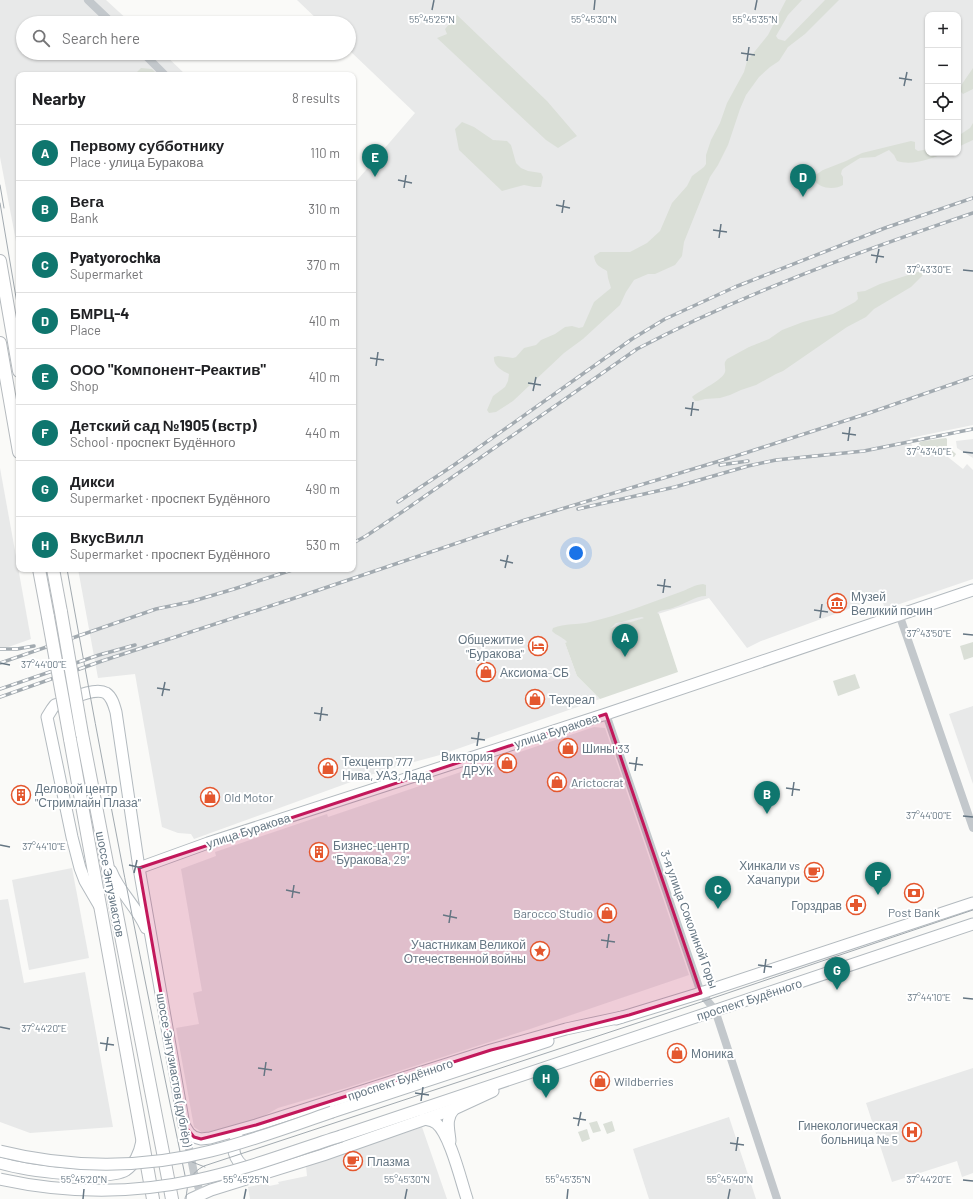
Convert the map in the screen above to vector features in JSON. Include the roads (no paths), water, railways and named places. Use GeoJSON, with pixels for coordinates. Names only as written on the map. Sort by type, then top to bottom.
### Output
{"type":"FeatureCollection","features":[{"type":"Feature","properties":{"kind":"main road"},"geometry":{"type":"LineString","coordinates":[[0,261],[16,354]]}},
{"type":"Feature","properties":{"kind":"main road"},"geometry":{"type":"LineString","coordinates":[[0,343],[16,435]]}},
{"type":"Feature","properties":{"kind":"main road","name":"шоссе Энтузиастов"},"geometry":{"type":"LineString","coordinates":[[40,572],[153,1199]]}},
{"type":"Feature","properties":{"kind":"main road","name":"шоссе Энтузиастов"},"geometry":{"type":"LineString","coordinates":[[54,572],[82,734],[172,1199]]}},
{"type":"Feature","properties":{"kind":"main road","name":"улица Буракова"},"geometry":{"type":"LineString","coordinates":[[139,868],[217,840],[606,714],[973,590]]}},
{"type":"Feature","properties":{"kind":"main road"},"geometry":{"type":"LineString","coordinates":[[99,905],[80,868],[47,717],[55,706],[88,693],[98,691],[106,693],[112,700],[116,712],[139,868],[152,941]]}},
{"type":"Feature","properties":{"kind":"main road"},"geometry":{"type":"LineString","coordinates":[[106,858],[115,881],[141,917],[152,941]]}},
{"type":"Feature","properties":{"kind":"main road","name":"проспект Будённого"},"geometry":{"type":"LineString","coordinates":[[0,1151],[36,1158],[106,1164],[152,1162],[210,1152],[973,903]]}},
{"type":"Feature","properties":{"kind":"main road","name":"проспект Будённого"},"geometry":{"type":"LineString","coordinates":[[0,1179],[59,1188],[120,1190],[156,1187],[195,1181],[222,1174],[340,1136],[471,1097],[525,1074],[973,924]]}},
{"type":"Feature","properties":{"kind":"main road","name":"шоссе Энтузиастов (дублёр)"},"geometry":{"type":"LineString","coordinates":[[152,941],[184,1125]]}},
{"type":"Feature","properties":{"kind":"main road","name":"проспект Будённого"},"geometry":{"type":"LineString","coordinates":[[184,1125],[194,1137],[201,1139],[210,1138],[247,1128],[491,1050],[566,1029],[622,1017]]}},
{"type":"Feature","properties":{"kind":"main road","name":"проспект Будённого"},"geometry":{"type":"LineString","coordinates":[[198,1198],[261,1174],[323,1155],[454,1109],[471,1097]]}},
{"type":"Feature","properties":{"kind":"main road"},"geometry":{"type":"LineString","coordinates":[[451,1150],[448,1124],[450,1113],[454,1109]]}},
{"type":"Feature","properties":{"kind":"main road"},"geometry":{"type":"LineString","coordinates":[[424,1119],[435,1123],[440,1127],[451,1150],[467,1199]]}},
{"type":"Feature","properties":{"kind":"main road"},"geometry":{"type":"LineString","coordinates":[[247,1128],[240,1132],[235,1140],[234,1156],[243,1167],[261,1174]]}},
{"type":"Feature","properties":{"kind":"main road"},"geometry":{"type":"LineString","coordinates":[[0,1163],[31,1169],[77,1174],[120,1174],[128,1169],[139,1154],[142,1141]]}},
{"type":"Feature","properties":{"kind":"street"},"geometry":{"type":"LineString","coordinates":[[88,0],[105,16]]}},
{"type":"Feature","properties":{"kind":"street"},"geometry":{"type":"LineString","coordinates":[[150,60],[162,72]]}},
{"type":"Feature","properties":{"kind":"street"},"geometry":{"type":"LineString","coordinates":[[899,614],[973,828]]}},
{"type":"Feature","properties":{"kind":"street","name":"3-я улица Соколиной Горы"},"geometry":{"type":"LineString","coordinates":[[606,714],[701,993],[715,1010],[777,1199]]}},
{"type":"Feature","properties":{"kind":"street","name":"шоссе Энтузиастов (дублёр)"},"geometry":{"type":"LineString","coordinates":[[184,1125],[198,1198]]}},
{"type":"Feature","properties":{"kind":"tram line"},"geometry":{"type":"LineString","coordinates":[[0,185],[4,208]]}},
{"type":"Feature","properties":{"kind":"tram line"},"geometry":{"type":"LineString","coordinates":[[0,203],[16,297]]}},
{"type":"Feature","properties":{"kind":"tram line"},"geometry":{"type":"LineString","coordinates":[[68,572],[95,723],[155,1032],[187,1185]]}},
{"type":"Feature","properties":{"kind":"tram line"},"geometry":{"type":"LineString","coordinates":[[186,1199],[187,1188],[192,1176],[204,1166],[707,1000],[973,910]]}},
{"type":"Feature","properties":{"kind":"tram line"},"geometry":{"type":"LineString","coordinates":[[180,1152],[192,1162],[205,1167]]}},
{"type":"Feature","properties":{"kind":"railway"},"geometry":{"type":"LineString","coordinates":[[398,502],[454,465],[632,339],[665,319],[735,287],[885,228],[973,198]]}},
{"type":"Feature","properties":{"kind":"railway"},"geometry":{"type":"LineString","coordinates":[[356,541],[405,510],[637,349],[677,329],[760,292],[845,258],[973,213]]}},
{"type":"Feature","properties":{"kind":"railway"},"geometry":{"type":"LineString","coordinates":[[0,697],[102,661],[307,594],[525,520],[736,456],[872,412],[973,377]]}},
{"type":"Feature","properties":{"kind":"railway"},"geometry":{"type":"LineString","coordinates":[[578,509],[675,487],[748,466],[776,460],[864,451],[973,429]]}},
{"type":"Feature","properties":{"kind":"railway"},"geometry":{"type":"LineString","coordinates":[[720,465],[748,461]]}},
{"type":"Feature","properties":{"kind":"railway"},"geometry":{"type":"LineString","coordinates":[[0,663],[156,609],[190,602],[286,572]]}},
{"type":"Feature","properties":{"kind":"railway"},"geometry":{"type":"LineString","coordinates":[[0,689],[99,655],[135,645]]}},
{"type":"Feature","properties":{"kind":"railway"},"geometry":{"type":"LineString","coordinates":[[0,649],[17,649],[34,646]]}},
{"type":"Feature","properties":{"kind":"place","name":"ООО \"Компонент-Реактив\""},"geometry":{"type":"Point","coordinates":[375,177]}},
{"type":"Feature","properties":{"kind":"place","name":"БМРЦ-4"},"geometry":{"type":"Point","coordinates":[803,197]}},
{"type":"Feature","properties":{"kind":"place","name":"Музей Великий почин"},"geometry":{"type":"Point","coordinates":[837,603]}},
{"type":"Feature","properties":{"kind":"place","name":"Общежитие \"Буракова\""},"geometry":{"type":"Point","coordinates":[538,646]}},
{"type":"Feature","properties":{"kind":"place","name":"Первому субботнику"},"geometry":{"type":"Point","coordinates":[625,657]}},
{"type":"Feature","properties":{"kind":"place","name":"Аксиома-СБ"},"geometry":{"type":"Point","coordinates":[486,672]}},
{"type":"Feature","properties":{"kind":"place","name":"Техреал"},"geometry":{"type":"Point","coordinates":[535,699]}},
{"type":"Feature","properties":{"kind":"place","name":"Шины 33"},"geometry":{"type":"Point","coordinates":[568,748]}},
{"type":"Feature","properties":{"kind":"place","name":"Виктория ДРУК"},"geometry":{"type":"Point","coordinates":[507,763]}},
{"type":"Feature","properties":{"kind":"place","name":"Техцентр 777 Нива, УАЗ, Лада"},"geometry":{"type":"Point","coordinates":[328,768]}},
{"type":"Feature","properties":{"kind":"place","name":"Arictocrat"},"geometry":{"type":"Point","coordinates":[557,782]}},
{"type":"Feature","properties":{"kind":"place","name":"Деловой центр \"Стримлайн Плаза\""},"geometry":{"type":"Point","coordinates":[21,795]}},
{"type":"Feature","properties":{"kind":"place","name":"Old Motor"},"geometry":{"type":"Point","coordinates":[210,797]}},
{"type":"Feature","properties":{"kind":"place","name":"Вега"},"geometry":{"type":"Point","coordinates":[767,814]}},
{"type":"Feature","properties":{"kind":"place","name":"Бизнес-центр \"Буракова, 29\""},"geometry":{"type":"Point","coordinates":[319,852]}},
{"type":"Feature","properties":{"kind":"place","name":"Хинкали vs Хачапури"},"geometry":{"type":"Point","coordinates":[814,872]}},
{"type":"Feature","properties":{"kind":"place","name":"Post Bank"},"geometry":{"type":"Point","coordinates":[914,893]}},
{"type":"Feature","properties":{"kind":"place","name":"Детский сад №1905 (встр)"},"geometry":{"type":"Point","coordinates":[878,895]}},
{"type":"Feature","properties":{"kind":"place","name":"Горздрав"},"geometry":{"type":"Point","coordinates":[856,905]}},
{"type":"Feature","properties":{"kind":"place","name":"Pyatyorochka"},"geometry":{"type":"Point","coordinates":[718,909]}},
{"type":"Feature","properties":{"kind":"place","name":"Barocco Studio"},"geometry":{"type":"Point","coordinates":[607,913]}},
{"type":"Feature","properties":{"kind":"place","name":"Участникам Великой Отечественной войны"},"geometry":{"type":"Point","coordinates":[540,951]}},
{"type":"Feature","properties":{"kind":"place","name":"Дикси"},"geometry":{"type":"Point","coordinates":[837,990]}},
{"type":"Feature","properties":{"kind":"place","name":"Моника"},"geometry":{"type":"Point","coordinates":[677,1053]}},
{"type":"Feature","properties":{"kind":"place","name":"Wildberries"},"geometry":{"type":"Point","coordinates":[600,1081]}},
{"type":"Feature","properties":{"kind":"place","name":"ВкусВилл"},"geometry":{"type":"Point","coordinates":[546,1098]}},
{"type":"Feature","properties":{"kind":"place","name":"Гинекологическая больница № 5"},"geometry":{"type":"Point","coordinates":[912,1132]}},
{"type":"Feature","properties":{"kind":"place","name":"Плазма"},"geometry":{"type":"Point","coordinates":[353,1161]}}]}
